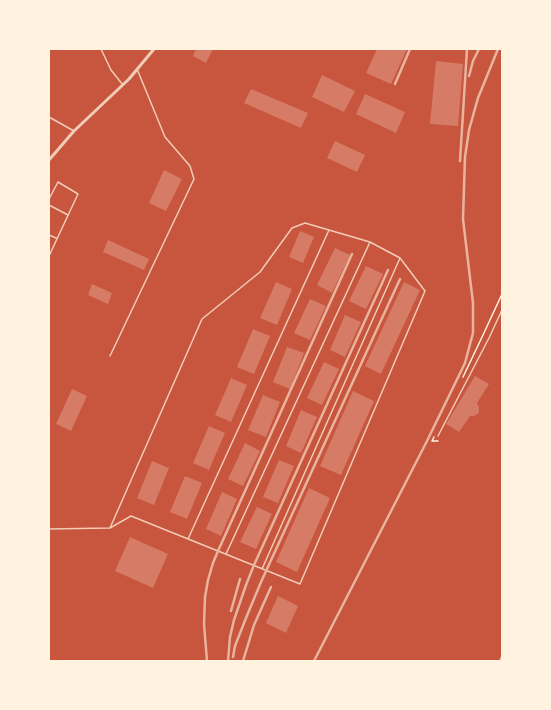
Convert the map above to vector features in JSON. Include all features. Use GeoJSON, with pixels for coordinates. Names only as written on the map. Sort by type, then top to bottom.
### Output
{"type":"FeatureCollection","features":[{"type":"Feature","properties":{"kind":"street"},"geometry":{"type":"LineString","coordinates":[[49,160],[74,131],[123,85],[154,49]]}},
{"type":"Feature","properties":{"kind":"lane"},"geometry":{"type":"LineString","coordinates":[[101,49],[111,70],[123,85]]}},
{"type":"Feature","properties":{"kind":"lane"},"geometry":{"type":"LineString","coordinates":[[110,356],[194,179],[190,166],[165,137],[137,69]]}},
{"type":"Feature","properties":{"kind":"lane"},"geometry":{"type":"LineString","coordinates":[[49,117],[74,131]]}},
{"type":"Feature","properties":{"kind":"lane"},"geometry":{"type":"LineString","coordinates":[[49,199],[58,182],[78,194],[49,256]]}},
{"type":"Feature","properties":{"kind":"lane"},"geometry":{"type":"LineString","coordinates":[[49,205],[68,215]]}},
{"type":"Feature","properties":{"kind":"lane"},"geometry":{"type":"LineString","coordinates":[[49,529],[110,528],[131,516],[300,584],[425,291],[400,258],[370,242],[305,223],[292,228],[260,272],[202,319],[110,528]]}},
{"type":"Feature","properties":{"kind":"lane"},"geometry":{"type":"LineString","coordinates":[[188,539],[329,230]]}},
{"type":"Feature","properties":{"kind":"lane"},"geometry":{"type":"LineString","coordinates":[[49,235],[57,238]]}},
{"type":"Feature","properties":{"kind":"lane"},"geometry":{"type":"LineString","coordinates":[[226,554],[370,242]]}},
{"type":"Feature","properties":{"kind":"lane"},"geometry":{"type":"LineString","coordinates":[[262,569],[400,258]]}},
{"type":"Feature","properties":{"kind":"lane"},"geometry":{"type":"LineString","coordinates":[[438,436],[502,310]]}},
{"type":"Feature","properties":{"kind":"building"},"geometry":{"type":"Polygon","coordinates":[[[196,49],[213,49],[206,63],[193,56],[196,49]]]}},
{"type":"Feature","properties":{"kind":"building"},"geometry":{"type":"Polygon","coordinates":[[[377,49],[407,49],[391,84],[366,73],[377,49]]]}},
{"type":"Feature","properties":{"kind":"building"},"geometry":{"type":"Polygon","coordinates":[[[436,61],[463,64],[458,126],[430,124],[436,61]]]}},
{"type":"Feature","properties":{"kind":"building"},"geometry":{"type":"Polygon","coordinates":[[[322,75],[355,91],[344,112],[312,97],[322,75]]]}},
{"type":"Feature","properties":{"kind":"building"},"geometry":{"type":"Polygon","coordinates":[[[251,89],[308,113],[301,128],[244,103],[251,89]]]}},
{"type":"Feature","properties":{"kind":"building"},"geometry":{"type":"Polygon","coordinates":[[[365,94],[405,112],[396,133],[356,114],[365,94]]]}},
{"type":"Feature","properties":{"kind":"building"},"geometry":{"type":"Polygon","coordinates":[[[335,141],[365,155],[357,172],[327,158],[335,141]]]}},
{"type":"Feature","properties":{"kind":"building"},"geometry":{"type":"Polygon","coordinates":[[[164,170],[182,179],[166,211],[149,203],[164,170]]]}},
{"type":"Feature","properties":{"kind":"building"},"geometry":{"type":"Polygon","coordinates":[[[300,231],[314,237],[303,263],[289,257],[300,231]]]}},
{"type":"Feature","properties":{"kind":"building"},"geometry":{"type":"Polygon","coordinates":[[[108,240],[149,259],[144,270],[103,252],[108,240]]]}},
{"type":"Feature","properties":{"kind":"building"},"geometry":{"type":"Polygon","coordinates":[[[335,248],[350,255],[332,293],[317,285],[335,248]]]}},
{"type":"Feature","properties":{"kind":"building"},"geometry":{"type":"Polygon","coordinates":[[[366,266],[383,274],[366,309],[349,301],[366,266]]]}},
{"type":"Feature","properties":{"kind":"building"},"geometry":{"type":"Polygon","coordinates":[[[276,282],[292,289],[277,325],[260,318],[276,282]]]}},
{"type":"Feature","properties":{"kind":"building"},"geometry":{"type":"Polygon","coordinates":[[[404,282],[420,290],[381,374],[365,366],[404,282]]]}},
{"type":"Feature","properties":{"kind":"building"},"geometry":{"type":"Polygon","coordinates":[[[92,284],[112,293],[108,304],[88,295],[92,284]]]}},
{"type":"Feature","properties":{"kind":"building"},"geometry":{"type":"Polygon","coordinates":[[[310,299],[326,306],[310,340],[294,333],[310,299]]]}},
{"type":"Feature","properties":{"kind":"building"},"geometry":{"type":"Polygon","coordinates":[[[345,315],[361,322],[345,357],[330,350],[345,315]]]}},
{"type":"Feature","properties":{"kind":"building"},"geometry":{"type":"Polygon","coordinates":[[[253,329],[270,336],[254,374],[237,367],[253,329]]]}},
{"type":"Feature","properties":{"kind":"building"},"geometry":{"type":"Polygon","coordinates":[[[287,347],[304,353],[290,389],[273,382],[287,347]]]}},
{"type":"Feature","properties":{"kind":"building"},"geometry":{"type":"Polygon","coordinates":[[[324,362],[339,369],[322,405],[307,398],[324,362]]]}},
{"type":"Feature","properties":{"kind":"building"},"geometry":{"type":"Polygon","coordinates":[[[475,376],[489,384],[477,403],[479,413],[474,416],[470,416],[459,432],[446,424],[475,376]]]}},
{"type":"Feature","properties":{"kind":"building"},"geometry":{"type":"Polygon","coordinates":[[[231,378],[247,385],[231,422],[215,415],[231,378]]]}},
{"type":"Feature","properties":{"kind":"building"},"geometry":{"type":"Polygon","coordinates":[[[72,389],[87,396],[71,431],[56,424],[72,389]]]}},
{"type":"Feature","properties":{"kind":"building"},"geometry":{"type":"Polygon","coordinates":[[[353,391],[374,401],[341,475],[320,466],[353,391]]]}},
{"type":"Feature","properties":{"kind":"building"},"geometry":{"type":"Polygon","coordinates":[[[263,395],[280,402],[266,437],[248,430],[263,395]]]}},
{"type":"Feature","properties":{"kind":"building"},"geometry":{"type":"Polygon","coordinates":[[[301,410],[317,417],[301,453],[286,446],[301,410]]]}},
{"type":"Feature","properties":{"kind":"building"},"geometry":{"type":"Polygon","coordinates":[[[209,426],[225,433],[209,470],[193,463],[209,426]]]}},
{"type":"Feature","properties":{"kind":"building"},"geometry":{"type":"Polygon","coordinates":[[[245,443],[260,451],[243,486],[228,479],[245,443]]]}},
{"type":"Feature","properties":{"kind":"building"},"geometry":{"type":"Polygon","coordinates":[[[279,460],[294,466],[278,503],[263,497],[279,460]]]}},
{"type":"Feature","properties":{"kind":"building"},"geometry":{"type":"Polygon","coordinates":[[[152,461],[169,468],[154,505],[137,498],[152,461]]]}},
{"type":"Feature","properties":{"kind":"building"},"geometry":{"type":"Polygon","coordinates":[[[185,476],[202,483],[187,519],[170,512],[185,476]]]}},
{"type":"Feature","properties":{"kind":"building"},"geometry":{"type":"Polygon","coordinates":[[[309,488],[330,498],[297,572],[276,562],[309,488]]]}},
{"type":"Feature","properties":{"kind":"building"},"geometry":{"type":"Polygon","coordinates":[[[222,492],[237,499],[221,536],[206,529],[222,492]]]}},
{"type":"Feature","properties":{"kind":"building"},"geometry":{"type":"Polygon","coordinates":[[[257,507],[272,514],[256,549],[240,542],[257,507]]]}},
{"type":"Feature","properties":{"kind":"building"},"geometry":{"type":"Polygon","coordinates":[[[130,537],[168,554],[153,588],[115,571],[130,537]]]}},
{"type":"Feature","properties":{"kind":"building"},"geometry":{"type":"Polygon","coordinates":[[[278,596],[298,606],[286,633],[266,623],[278,596]]]}},
{"type":"Feature","properties":{"kind":"railway"},"geometry":{"type":"LineString","coordinates":[[395,84],[410,49]]}},
{"type":"Feature","properties":{"kind":"railway"},"geometry":{"type":"LineString","coordinates":[[460,161],[467,49]]}},
{"type":"Feature","properties":{"kind":"railway"},"geometry":{"type":"LineString","coordinates":[[469,76],[473,61],[479,49]]}},
{"type":"Feature","properties":{"kind":"railway"},"geometry":{"type":"LineString","coordinates":[[314,661],[427,441],[465,363],[473,333],[473,303],[463,219],[465,157],[469,130],[478,98],[498,49]]}},
{"type":"Feature","properties":{"kind":"railway"},"geometry":{"type":"LineString","coordinates":[[207,661],[204,624],[205,597],[213,563],[352,254]]}},
{"type":"Feature","properties":{"kind":"railway"},"geometry":{"type":"LineString","coordinates":[[228,661],[230,637],[234,620],[254,565],[388,270]]}},
{"type":"Feature","properties":{"kind":"railway"},"geometry":{"type":"LineString","coordinates":[[233,657],[235,646],[261,582],[400,279]]}},
{"type":"Feature","properties":{"kind":"railway"},"geometry":{"type":"LineString","coordinates":[[231,611],[240,579]]}},
{"type":"Feature","properties":{"kind":"railway"},"geometry":{"type":"LineString","coordinates":[[243,661],[254,625],[271,587]]}},
{"type":"Feature","properties":{"kind":"railway"},"geometry":{"type":"LineString","coordinates":[[500,661],[502,657]]}}]}
